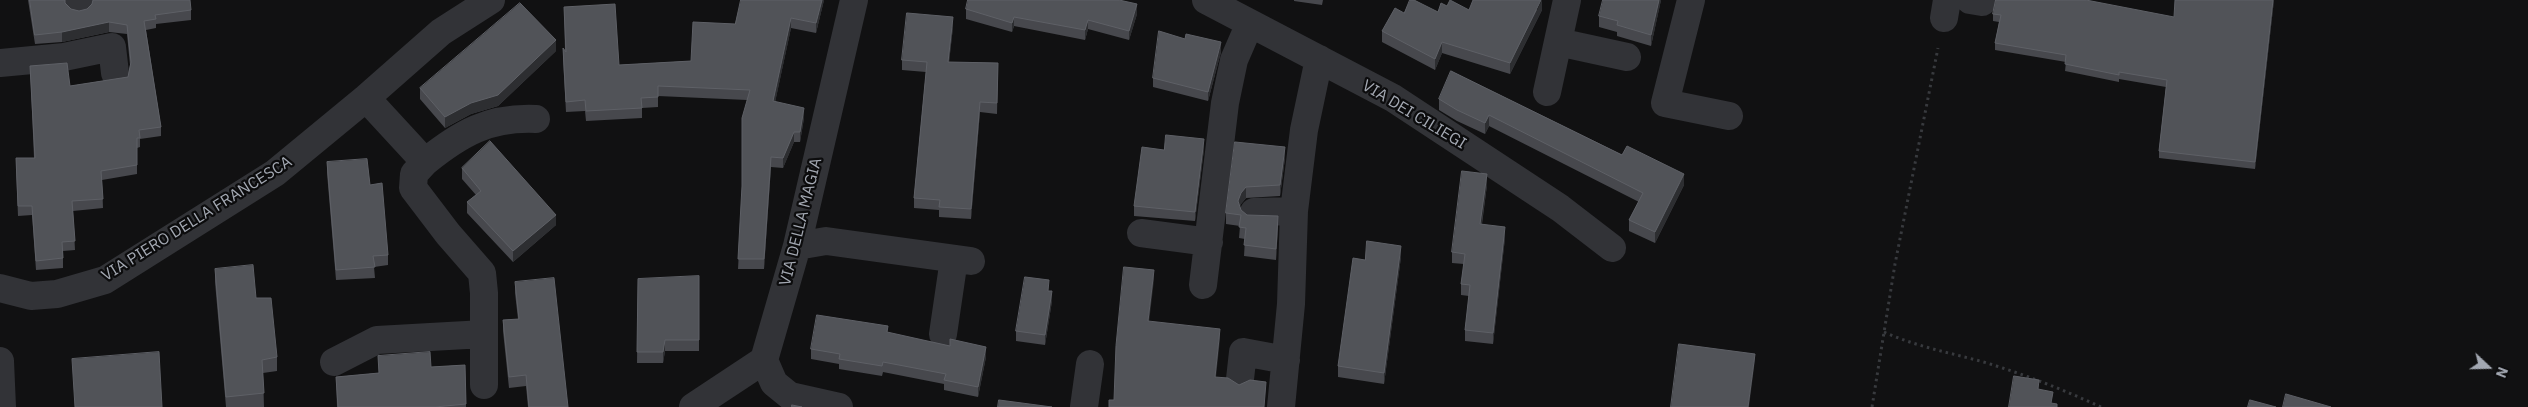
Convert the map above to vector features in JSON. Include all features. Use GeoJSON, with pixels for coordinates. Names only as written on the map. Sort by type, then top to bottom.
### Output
{"type":"FeatureCollection","features":[{"type":"Feature","properties":{"kind":"street","name":"VIA PIERO DELLA FRANCESCA"},"geometry":{"type":"LineString","coordinates":[[0,288],[31,296],[56,294],[105,280],[275,173],[366,98],[440,32],[491,0]]}},
{"type":"Feature","properties":{"kind":"street","name":"VIA DELLA MAGIA"},"geometry":{"type":"LineString","coordinates":[[764,360],[797,246],[854,0]]}},
{"type":"Feature","properties":{"kind":"street","name":"VIA DEI CILIEGI"},"geometry":{"type":"LineString","coordinates":[[1206,0],[1400,103],[1560,208],[1612,248]]}},
{"type":"Feature","properties":{"kind":"street"},"geometry":{"type":"LineString","coordinates":[[1547,92],[1567,0]]}},
{"type":"Feature","properties":{"kind":"street"},"geometry":{"type":"LineString","coordinates":[[1691,0],[1665,103],[1729,116]]}},
{"type":"Feature","properties":{"kind":"street"},"geometry":{"type":"LineString","coordinates":[[1203,285],[1225,103],[1234,60],[1250,23]]}},
{"type":"Feature","properties":{"kind":"street"},"geometry":{"type":"LineString","coordinates":[[1558,42],[1626,56]]}},
{"type":"Feature","properties":{"kind":"street"},"geometry":{"type":"LineString","coordinates":[[0,63],[64,57],[112,47],[115,73]]}},
{"type":"Feature","properties":{"kind":"street"},"geometry":{"type":"LineString","coordinates":[[1281,407],[1291,304],[1294,212],[1304,130],[1319,59]]}},
{"type":"Feature","properties":{"kind":"street"},"geometry":{"type":"LineString","coordinates":[[366,98],[425,162]]}},
{"type":"Feature","properties":{"kind":"street"},"geometry":{"type":"LineString","coordinates":[[484,385],[484,293],[482,273],[448,234],[413,188],[414,174],[425,162],[463,136],[490,122],[511,118],[536,119]]}},
{"type":"Feature","properties":{"kind":"street"},"geometry":{"type":"LineString","coordinates":[[1254,212],[1294,212]]}},
{"type":"Feature","properties":{"kind":"street"},"geometry":{"type":"LineString","coordinates":[[1141,233],[1209,242]]}},
{"type":"Feature","properties":{"kind":"street"},"geometry":{"type":"LineString","coordinates":[[797,246],[826,241],[963,260],[943,334]]}},
{"type":"Feature","properties":{"kind":"street"},"geometry":{"type":"LineString","coordinates":[[334,362],[377,340],[484,334]]}},
{"type":"Feature","properties":{"kind":"street"},"geometry":{"type":"LineString","coordinates":[[1240,379],[1243,352],[1286,360]]}},
{"type":"Feature","properties":{"kind":"street"},"geometry":{"type":"LineString","coordinates":[[692,407],[764,360],[774,383],[790,396],[839,407]]}},
{"type":"Feature","properties":{"kind":"street"},"geometry":{"type":"LineString","coordinates":[[0,361],[2,407]]}},
{"type":"Feature","properties":{"kind":"street"},"geometry":{"type":"LineString","coordinates":[[1084,407],[1090,364]]}},
{"type":"Feature","properties":{"kind":"path"},"geometry":{"type":"LineString","coordinates":[[1872,407],[1895,264],[1946,9]]}},
{"type":"Feature","properties":{"kind":"path"},"geometry":{"type":"LineString","coordinates":[[1884,332],[1911,344],[1987,363],[2067,392],[2101,407]]}},
{"type":"Feature","properties":{"kind":"building"},"geometry":{"type":"Polygon","coordinates":[[[30,0],[65,0],[65,3],[71,9],[79,11],[87,9],[93,0],[190,0],[191,10],[155,15],[156,19],[144,21],[161,127],[139,130],[140,138],[137,138],[137,165],[101,171],[103,199],[72,201],[75,241],[62,242],[63,258],[36,261],[32,206],[18,206],[16,158],[35,158],[30,66],[67,63],[70,86],[128,77],[131,62],[127,25],[109,22],[62,32],[35,35],[30,0]]]}},
{"type":"Feature","properties":{"kind":"building"},"geometry":{"type":"Polygon","coordinates":[[[741,0],[822,0],[816,23],[791,18],[773,101],[804,108],[800,132],[794,132],[783,158],[771,157],[764,259],[738,259],[742,186],[742,118],[750,90],[658,86],[658,97],[641,98],[642,108],[586,111],[585,100],[566,102],[563,48],[566,52],[564,7],[615,4],[619,65],[691,61],[693,22],[735,24],[741,0]]]}},
{"type":"Feature","properties":{"kind":"building"},"geometry":{"type":"Polygon","coordinates":[[[968,0],[1119,0],[1137,4],[1129,31],[1088,20],[1085,30],[1014,17],[1012,23],[966,9],[968,0]]]}},
{"type":"Feature","properties":{"kind":"building"},"geometry":{"type":"Polygon","coordinates":[[[1410,0],[1414,0],[1438,12],[1441,3],[1447,6],[1450,0],[1469,10],[1473,0],[1541,0],[1510,63],[1442,42],[1435,59],[1382,31],[1395,8],[1404,13],[1410,0]]]}},
{"type":"Feature","properties":{"kind":"building"},"geometry":{"type":"Polygon","coordinates":[[[1603,0],[1659,0],[1651,35],[1617,25],[1618,21],[1599,16],[1603,0]]]}},
{"type":"Feature","properties":{"kind":"building"},"geometry":{"type":"Polygon","coordinates":[[[1996,0],[2086,0],[2174,17],[2175,0],[2273,0],[2255,162],[2159,151],[2167,80],[2119,72],[2119,75],[2065,64],[2066,55],[1995,43],[2001,15],[1993,14],[1996,0]]]}},
{"type":"Feature","properties":{"kind":"building"},"geometry":{"type":"Polygon","coordinates":[[[520,3],[556,40],[498,95],[471,103],[445,117],[420,88],[520,3]]]}},
{"type":"Feature","properties":{"kind":"building"},"geometry":{"type":"Polygon","coordinates":[[[907,13],[953,17],[948,62],[998,63],[997,103],[980,102],[971,209],[939,207],[940,200],[914,198],[927,62],[902,60],[907,13]]]}},
{"type":"Feature","properties":{"kind":"building"},"geometry":{"type":"Polygon","coordinates":[[[1159,31],[1185,39],[1186,34],[1221,42],[1208,92],[1153,78],[1159,31]]]}},
{"type":"Feature","properties":{"kind":"building"},"geometry":{"type":"Polygon","coordinates":[[[1451,71],[1622,155],[1627,146],[1684,174],[1655,232],[1629,220],[1643,193],[1489,115],[1485,123],[1439,99],[1451,71]]]}},
{"type":"Feature","properties":{"kind":"building"},"geometry":{"type":"Polygon","coordinates":[[[1166,135],[1204,139],[1195,212],[1134,206],[1142,147],[1164,150],[1166,135]]]}},
{"type":"Feature","properties":{"kind":"building"},"geometry":{"type":"Polygon","coordinates":[[[490,141],[556,215],[513,251],[467,202],[481,191],[462,168],[490,141]]]}},
{"type":"Feature","properties":{"kind":"building"},"geometry":{"type":"Polygon","coordinates":[[[1235,142],[1285,147],[1280,185],[1246,187],[1238,201],[1241,210],[1247,215],[1278,216],[1276,249],[1244,245],[1246,228],[1239,227],[1241,215],[1226,213],[1235,142]]]}},
{"type":"Feature","properties":{"kind":"building"},"geometry":{"type":"Polygon","coordinates":[[[367,159],[370,185],[382,183],[388,255],[373,256],[375,267],[336,270],[327,162],[367,159]]]}},
{"type":"Feature","properties":{"kind":"building"},"geometry":{"type":"Polygon","coordinates":[[[1462,171],[1487,174],[1480,224],[1505,227],[1493,333],[1465,330],[1470,285],[1461,284],[1465,254],[1452,252],[1462,171]]]}},
{"type":"Feature","properties":{"kind":"building"},"geometry":{"type":"Polygon","coordinates":[[[1367,241],[1401,246],[1384,373],[1338,366],[1353,258],[1365,260],[1367,241]]]}},
{"type":"Feature","properties":{"kind":"building"},"geometry":{"type":"Polygon","coordinates":[[[253,265],[256,298],[271,298],[277,357],[262,360],[264,393],[226,397],[215,269],[253,265]]]}},
{"type":"Feature","properties":{"kind":"building"},"geometry":{"type":"Polygon","coordinates":[[[1124,267],[1154,270],[1148,321],[1220,329],[1215,377],[1228,378],[1239,385],[1250,380],[1266,382],[1264,407],[1109,407],[1109,400],[1114,400],[1116,346],[1124,267]]]}},
{"type":"Feature","properties":{"kind":"building"},"geometry":{"type":"Polygon","coordinates":[[[699,276],[699,340],[665,340],[663,352],[637,352],[638,279],[699,276]]]}},
{"type":"Feature","properties":{"kind":"building"},"geometry":{"type":"Polygon","coordinates":[[[1025,277],[1049,280],[1048,291],[1052,291],[1045,335],[1016,331],[1025,277]]]}},
{"type":"Feature","properties":{"kind":"building"},"geometry":{"type":"Polygon","coordinates":[[[554,278],[568,407],[529,407],[526,375],[509,377],[503,320],[519,319],[515,282],[554,278]]]}},
{"type":"Feature","properties":{"kind":"building"},"geometry":{"type":"Polygon","coordinates":[[[817,315],[888,326],[887,332],[950,346],[950,339],[986,347],[978,387],[944,380],[946,374],[883,362],[882,366],[839,359],[840,354],[811,349],[817,315]]]}},
{"type":"Feature","properties":{"kind":"building"},"geometry":{"type":"Polygon","coordinates":[[[1679,344],[1755,354],[1748,407],[1671,407],[1679,344]]]}},
{"type":"Feature","properties":{"kind":"building"},"geometry":{"type":"Polygon","coordinates":[[[159,352],[162,407],[75,407],[72,359],[159,352]]]}},
{"type":"Feature","properties":{"kind":"building"},"geometry":{"type":"Polygon","coordinates":[[[430,352],[431,367],[465,365],[466,404],[435,407],[338,407],[336,377],[379,373],[378,356],[430,352]]]}},
{"type":"Feature","properties":{"kind":"building"},"geometry":{"type":"Polygon","coordinates":[[[2014,376],[2039,380],[2038,389],[2053,392],[2051,403],[2057,404],[2057,407],[2009,407],[2014,376]]]}},
{"type":"Feature","properties":{"kind":"building"},"geometry":{"type":"Polygon","coordinates":[[[2286,394],[2331,407],[2283,407],[2286,394]]]}},
{"type":"Feature","properties":{"kind":"building"},"geometry":{"type":"Polygon","coordinates":[[[999,400],[1052,407],[998,407],[999,400]]]}},
{"type":"Feature","properties":{"kind":"building"},"geometry":{"type":"Polygon","coordinates":[[[2250,400],[2276,407],[2248,407],[2250,400]]]}}]}
